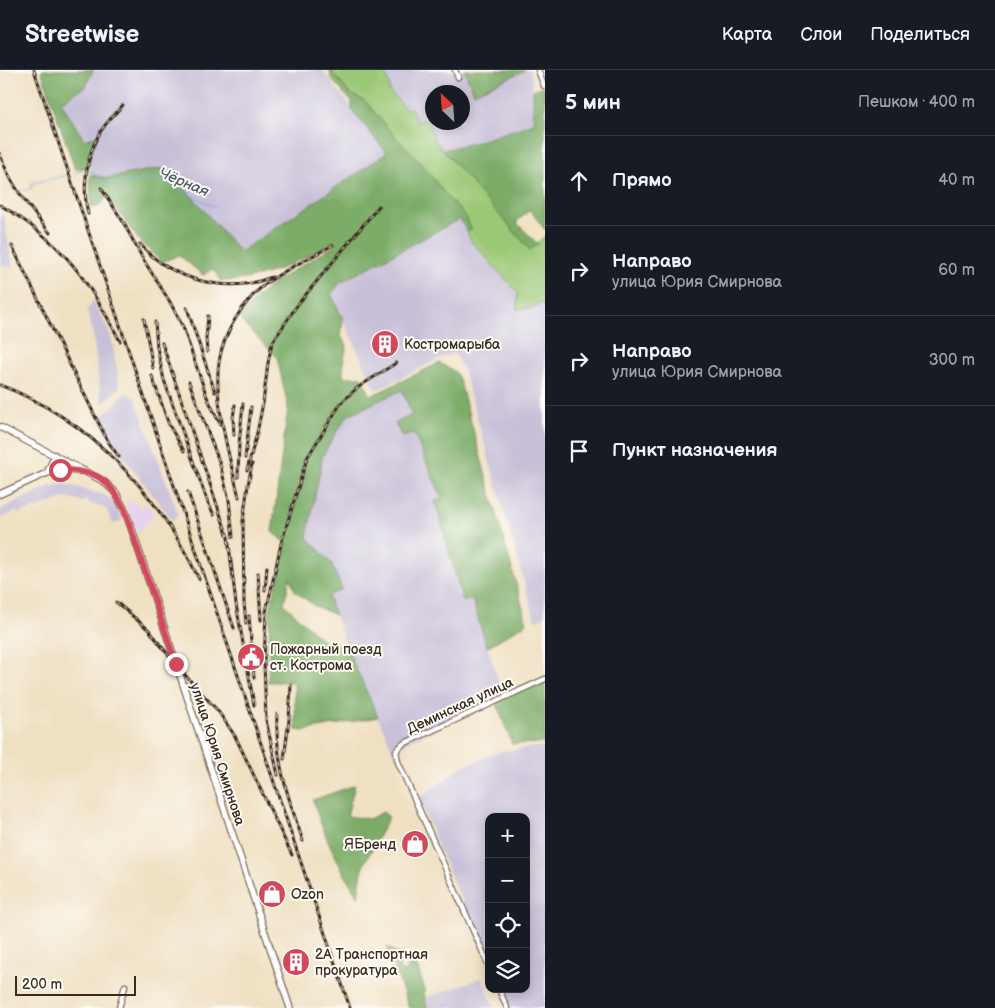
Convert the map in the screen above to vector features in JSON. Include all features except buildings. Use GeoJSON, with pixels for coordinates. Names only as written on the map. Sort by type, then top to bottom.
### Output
{"type":"FeatureCollection","features":[{"type":"Feature","properties":{"kind":"main road","name":"улица Юрия Смирнова"},"geometry":{"type":"LineString","coordinates":[[0,428],[86,471],[111,487],[125,511],[290,1008]]}},
{"type":"Feature","properties":{"kind":"main road"},"geometry":{"type":"LineString","coordinates":[[47,473],[55,455]]}},
{"type":"Feature","properties":{"kind":"main road"},"geometry":{"type":"LineString","coordinates":[[0,494],[47,473],[60,470],[86,471]]}},
{"type":"Feature","properties":{"kind":"street"},"geometry":{"type":"LineString","coordinates":[[455,70],[458,77]]}},
{"type":"Feature","properties":{"kind":"street"},"geometry":{"type":"LineString","coordinates":[[538,70],[544,86]]}},
{"type":"Feature","properties":{"kind":"street","name":"Деминская улица"},"geometry":{"type":"LineString","coordinates":[[485,957],[398,762],[396,751],[403,744],[545,678]]}},
{"type":"Feature","properties":{"kind":"street"},"geometry":{"type":"LineString","coordinates":[[119,1008],[125,986]]}},
{"type":"Feature","properties":{"kind":"street"},"geometry":{"type":"LineString","coordinates":[[501,993],[507,1008]]}},
{"type":"Feature","properties":{"kind":"shaded area"},"geometry":{"type":"Polygon","coordinates":[[[93,70],[322,70],[387,153],[240,252],[181,184],[161,168],[108,178],[90,175],[87,168],[96,136],[84,140],[60,102],[86,86],[93,70]]]}},
{"type":"Feature","properties":{"kind":"shaded area"},"geometry":{"type":"Polygon","coordinates":[[[384,70],[453,70],[454,72],[464,70],[474,93],[526,70],[530,70],[534,123],[473,143],[443,150],[435,141],[432,130],[470,130],[470,85],[425,85],[425,122],[417,122],[411,108],[406,109],[389,91],[389,84],[384,70]]]}},
{"type":"Feature","properties":{"kind":"shaded area"},"geometry":{"type":"Polygon","coordinates":[[[0,214],[4,216],[13,268],[0,264],[0,214]]]}},
{"type":"Feature","properties":{"kind":"shaded area"},"geometry":{"type":"Polygon","coordinates":[[[460,219],[472,242],[530,308],[545,302],[545,617],[535,620],[464,372],[456,355],[445,356],[376,390],[331,294],[341,282],[460,219]]]}},
{"type":"Feature","properties":{"kind":"shaded area"},"geometry":{"type":"Polygon","coordinates":[[[93,300],[111,336],[120,387],[102,404],[93,334],[87,311],[93,300]]]}},
{"type":"Feature","properties":{"kind":"shaded area"},"geometry":{"type":"Polygon","coordinates":[[[402,390],[412,415],[395,424],[414,433],[442,499],[435,501],[463,601],[472,599],[500,686],[450,708],[456,720],[403,744],[396,751],[398,762],[346,646],[328,596],[341,589],[307,537],[323,455],[334,436],[348,415],[402,390]]]}},
{"type":"Feature","properties":{"kind":"shaded area"},"geometry":{"type":"Polygon","coordinates":[[[126,392],[135,398],[178,513],[173,521],[111,441],[99,420],[126,392]]]}},
{"type":"Feature","properties":{"kind":"shaded area"},"geometry":{"type":"Polygon","coordinates":[[[66,484],[104,495],[113,500],[122,521],[113,524],[106,509],[89,503],[87,500],[83,502],[65,498],[18,514],[16,511],[0,519],[0,509],[50,486],[66,484]]]}},
{"type":"Feature","properties":{"kind":"shaded area"},"geometry":{"type":"Polygon","coordinates":[[[132,502],[141,508],[147,504],[155,515],[142,529],[136,531],[125,503],[132,502]]]}},
{"type":"Feature","properties":{"kind":"shaded area"},"geometry":{"type":"Polygon","coordinates":[[[545,746],[545,1008],[510,1008],[503,993],[530,993],[530,813],[485,813],[485,952],[439,849],[419,798],[463,766],[502,751],[545,746]]]}},
{"type":"Feature","properties":{"kind":"shaded area"},"geometry":{"type":"Polygon","coordinates":[[[481,978],[485,987],[485,993],[488,993],[495,1008],[425,1008],[423,999],[481,978]]]}},
{"type":"Feature","properties":{"kind":"green space"},"geometry":{"type":"Polygon","coordinates":[[[41,70],[93,70],[86,86],[61,102],[84,140],[96,136],[87,168],[75,169],[41,70]]]}},
{"type":"Feature","properties":{"kind":"green space"},"geometry":{"type":"Polygon","coordinates":[[[330,70],[349,93],[365,101],[397,139],[418,159],[449,199],[463,213],[472,229],[467,232],[460,219],[341,282],[331,294],[343,319],[341,337],[347,345],[343,363],[343,377],[361,377],[371,396],[439,363],[455,372],[459,379],[527,623],[487,647],[472,599],[463,601],[435,501],[442,498],[414,434],[402,437],[395,423],[412,415],[402,390],[348,415],[323,455],[307,537],[331,563],[342,589],[328,596],[335,615],[313,605],[295,591],[290,577],[284,604],[320,638],[331,644],[346,646],[378,717],[302,731],[296,730],[294,682],[268,682],[270,610],[285,542],[272,532],[288,407],[277,357],[242,322],[240,317],[254,300],[273,283],[335,245],[333,242],[307,257],[266,274],[251,278],[221,281],[213,269],[203,275],[179,255],[162,262],[141,243],[107,196],[101,204],[91,208],[90,175],[108,178],[161,168],[181,184],[240,252],[387,153],[352,110],[352,102],[331,79],[330,70]]]}},
{"type":"Feature","properties":{"kind":"green space"},"geometry":{"type":"Polygon","coordinates":[[[331,70],[384,70],[389,84],[389,91],[406,109],[411,108],[417,122],[425,121],[425,130],[432,130],[435,141],[530,249],[545,236],[545,302],[530,308],[517,309],[518,293],[472,242],[467,232],[472,229],[463,213],[449,199],[418,159],[397,139],[365,101],[349,93],[331,70]]]}},
{"type":"Feature","properties":{"kind":"green space"},"geometry":{"type":"Polygon","coordinates":[[[464,70],[526,70],[474,93],[464,70]]]}},
{"type":"Feature","properties":{"kind":"green space"},"geometry":{"type":"Polygon","coordinates":[[[545,86],[545,230],[530,210],[516,222],[538,244],[530,250],[443,150],[474,143],[534,123],[533,90],[545,86]]]}},
{"type":"Feature","properties":{"kind":"green space"},"geometry":{"type":"Polygon","coordinates":[[[545,679],[545,743],[512,744],[496,702],[545,679]]]}},
{"type":"Feature","properties":{"kind":"green space"},"geometry":{"type":"Polygon","coordinates":[[[355,785],[347,816],[369,819],[383,812],[389,817],[363,866],[358,897],[332,850],[313,800],[355,785]]]}},
{"type":"Feature","properties":{"kind":"green space"},"geometry":{"type":"Polygon","coordinates":[[[387,947],[401,956],[399,970],[405,972],[410,960],[415,961],[424,987],[427,1008],[409,1008],[387,947]]]}},
{"type":"Feature","properties":{"kind":"waterway","name":"Чёрная"},"geometry":{"type":"LineString","coordinates":[[75,173],[82,170]]}},
{"type":"Feature","properties":{"kind":"waterway","name":"Чёрная"},"geometry":{"type":"LineString","coordinates":[[91,171],[106,183],[122,184],[155,178],[215,207]]}},
{"type":"Feature","properties":{"kind":"waterway","name":"Чёрная"},"geometry":{"type":"LineString","coordinates":[[24,191],[32,188],[32,183],[65,176]]}},
{"type":"Feature","properties":{"kind":"railway"},"geometry":{"type":"LineString","coordinates":[[34,70],[350,1008]]}},
{"type":"Feature","properties":{"kind":"railway"},"geometry":{"type":"LineString","coordinates":[[88,214],[85,185],[91,154],[100,132],[123,105]]}},
{"type":"Feature","properties":{"kind":"railway"},"geometry":{"type":"LineString","coordinates":[[0,154],[15,186],[50,233]]}},
{"type":"Feature","properties":{"kind":"railway"},"geometry":{"type":"LineString","coordinates":[[101,188],[126,226]]}},
{"type":"Feature","properties":{"kind":"railway"},"geometry":{"type":"LineString","coordinates":[[0,205],[40,233],[71,263],[96,299],[120,341]]}},
{"type":"Feature","properties":{"kind":"railway"},"geometry":{"type":"LineString","coordinates":[[247,470],[263,403],[272,343],[298,304],[379,206]]}},
{"type":"Feature","properties":{"kind":"railway"},"geometry":{"type":"LineString","coordinates":[[122,220],[183,327],[207,397],[220,424]]}},
{"type":"Feature","properties":{"kind":"railway"},"geometry":{"type":"LineString","coordinates":[[140,244],[167,267],[201,281],[237,284],[255,282],[272,277]]}},
{"type":"Feature","properties":{"kind":"railway"},"geometry":{"type":"LineString","coordinates":[[239,497],[220,411],[218,377],[221,351],[229,330],[241,310],[256,292],[272,279],[333,245]]}},
{"type":"Feature","properties":{"kind":"railway"},"geometry":{"type":"LineString","coordinates":[[12,246],[96,418],[109,443],[119,457]]}},
{"type":"Feature","properties":{"kind":"railway"},"geometry":{"type":"LineString","coordinates":[[187,308],[215,392]]}},
{"type":"Feature","properties":{"kind":"railway"},"geometry":{"type":"LineString","coordinates":[[207,352],[208,316]]}},
{"type":"Feature","properties":{"kind":"railway"},"geometry":{"type":"LineString","coordinates":[[144,319],[153,368]]}},
{"type":"Feature","properties":{"kind":"railway"},"geometry":{"type":"LineString","coordinates":[[155,322],[157,347],[164,380],[214,515]]}},
{"type":"Feature","properties":{"kind":"railway"},"geometry":{"type":"LineString","coordinates":[[162,343],[228,537],[236,604],[254,705]]}},
{"type":"Feature","properties":{"kind":"railway"},"geometry":{"type":"LineString","coordinates":[[278,775],[266,720],[264,662],[266,612],[281,544],[307,458],[341,403],[357,388],[396,363]]}},
{"type":"Feature","properties":{"kind":"railway"},"geometry":{"type":"LineString","coordinates":[[152,376],[169,425],[184,451]]}},
{"type":"Feature","properties":{"kind":"railway"},"geometry":{"type":"LineString","coordinates":[[189,382],[220,464],[229,500],[233,537]]}},
{"type":"Feature","properties":{"kind":"railway"},"geometry":{"type":"LineString","coordinates":[[0,385],[33,400],[63,418],[92,439],[118,462],[163,517],[199,579]]}},
{"type":"Feature","properties":{"kind":"railway"},"geometry":{"type":"LineString","coordinates":[[238,477],[243,404]]}},
{"type":"Feature","properties":{"kind":"railway"},"geometry":{"type":"LineString","coordinates":[[234,435],[233,418],[235,405]]}},
{"type":"Feature","properties":{"kind":"railway"},"geometry":{"type":"LineString","coordinates":[[245,458],[251,407]]}},
{"type":"Feature","properties":{"kind":"railway"},"geometry":{"type":"LineString","coordinates":[[246,623],[243,521],[252,464]]}},
{"type":"Feature","properties":{"kind":"railway"},"geometry":{"type":"LineString","coordinates":[[188,492],[234,628]]}},
{"type":"Feature","properties":{"kind":"railway"},"geometry":{"type":"LineString","coordinates":[[265,590],[267,567]]}},
{"type":"Feature","properties":{"kind":"railway"},"geometry":{"type":"LineString","coordinates":[[258,573],[261,620]]}},
{"type":"Feature","properties":{"kind":"railway"},"geometry":{"type":"LineString","coordinates":[[116,602],[149,630],[176,665],[218,711],[235,736],[292,855]]}},
{"type":"Feature","properties":{"kind":"railway"},"geometry":{"type":"LineString","coordinates":[[249,616],[254,678]]}},
{"type":"Feature","properties":{"kind":"railway"},"geometry":{"type":"LineString","coordinates":[[284,759],[291,685]]}},
{"type":"Feature","properties":{"kind":"railway"},"geometry":{"type":"LineString","coordinates":[[277,714],[280,764],[303,841]]}},
{"type":"Feature","properties":{"kind":"place","name":"Костромарыба"},"geometry":{"type":"Point","coordinates":[385,344]}},
{"type":"Feature","properties":{"kind":"place","name":"Пожарный поезд ст. Кострома"},"geometry":{"type":"Point","coordinates":[251,657]}},
{"type":"Feature","properties":{"kind":"place","name":"ЯБренд"},"geometry":{"type":"Point","coordinates":[415,844]}},
{"type":"Feature","properties":{"kind":"place","name":"Ozon"},"geometry":{"type":"Point","coordinates":[272,894]}},
{"type":"Feature","properties":{"kind":"place","name":"2А Транспортная прокуратура"},"geometry":{"type":"Point","coordinates":[296,962]}},
{"type":"Feature","properties":{"kind":"route"},"geometry":{"type":"LineString","coordinates":[[60,470],[86,471],[103,481],[116,493],[125,511],[176,664]]}}]}
